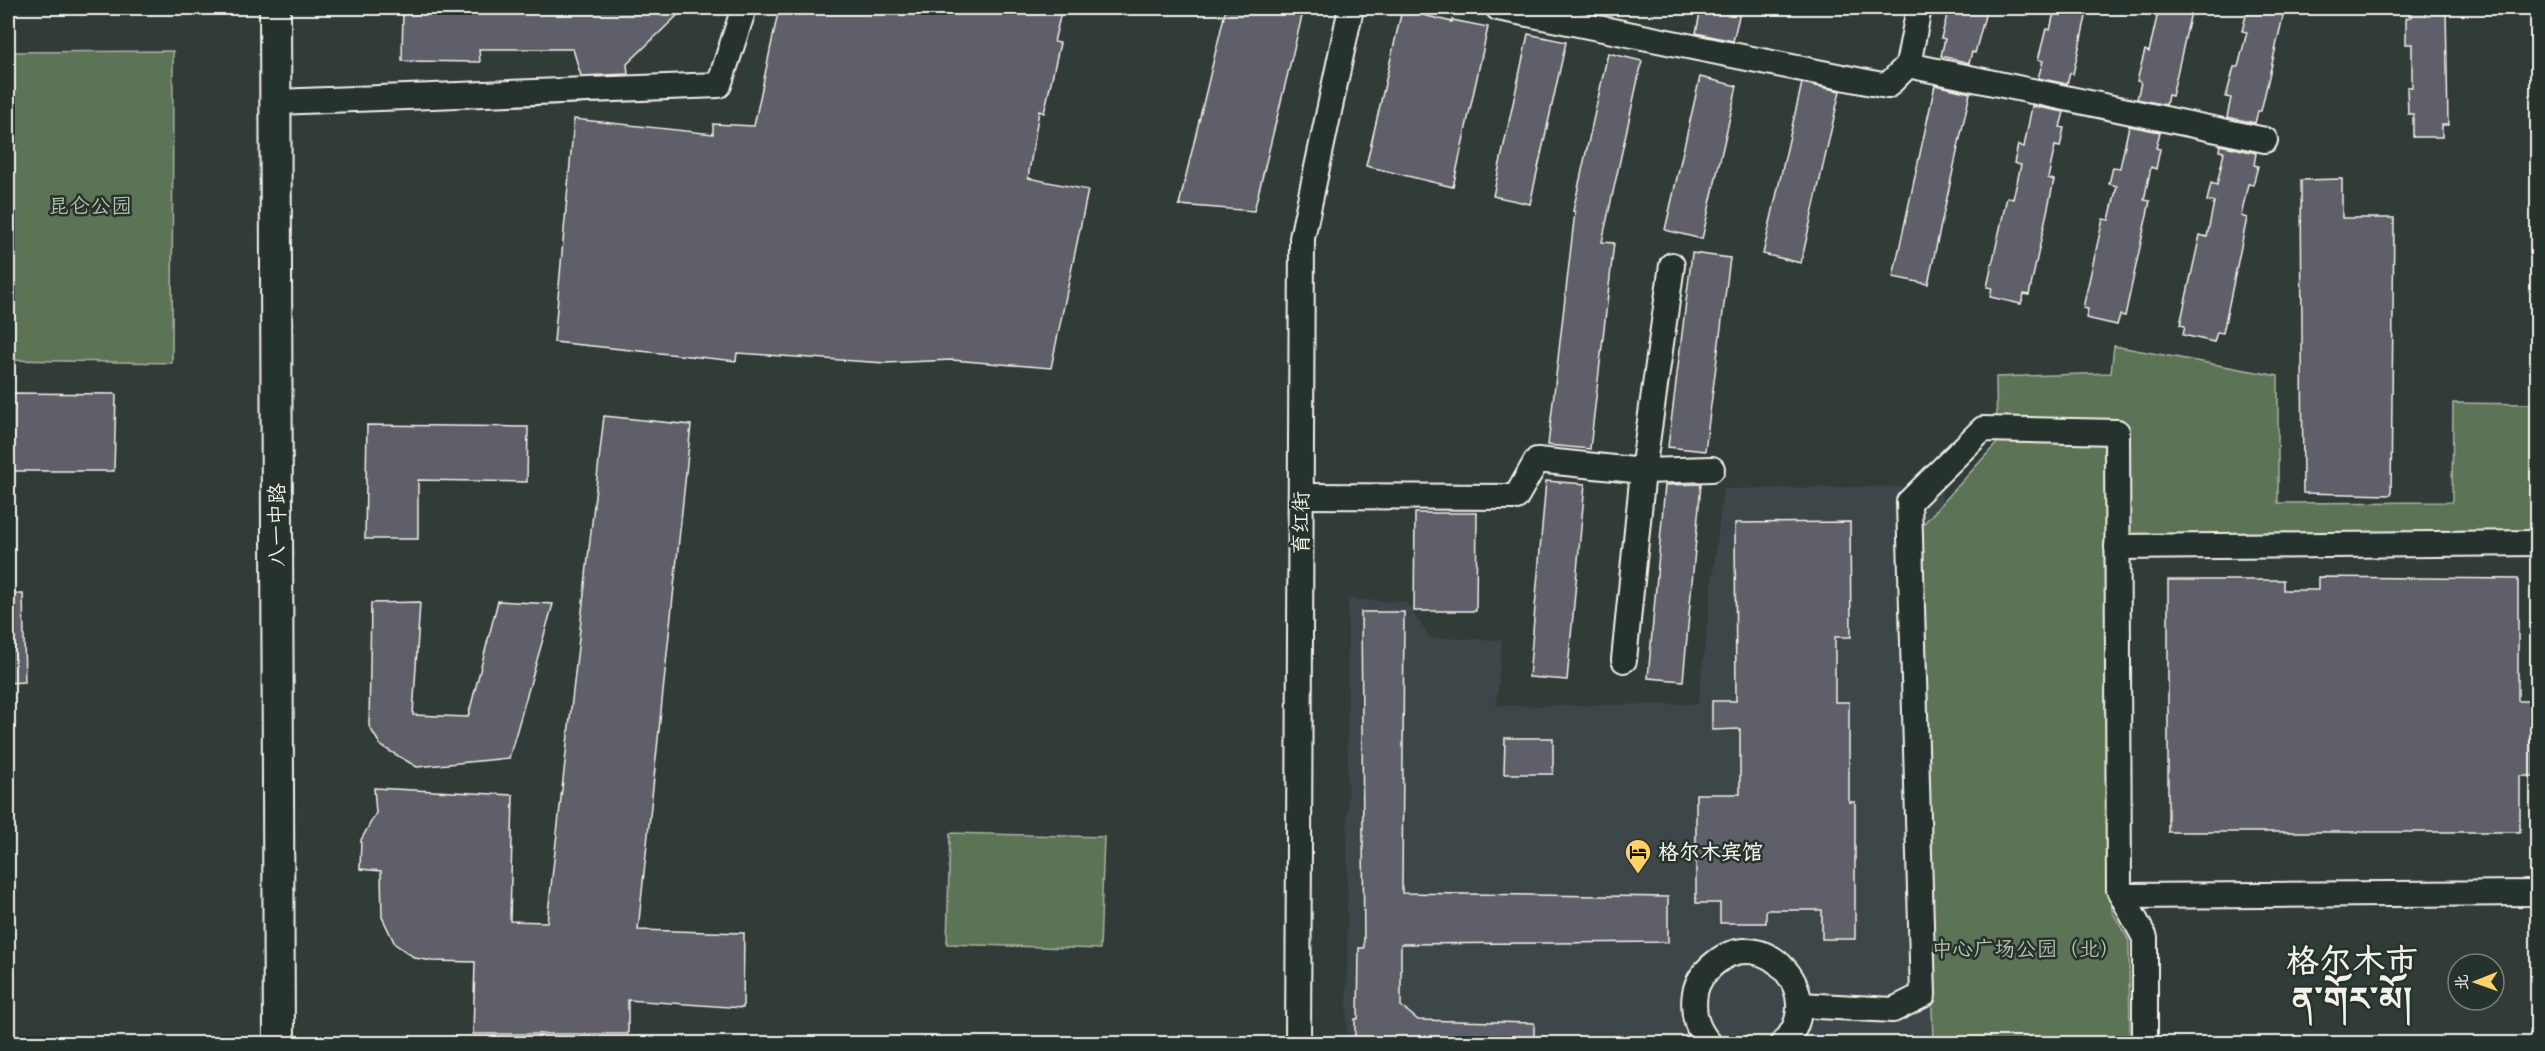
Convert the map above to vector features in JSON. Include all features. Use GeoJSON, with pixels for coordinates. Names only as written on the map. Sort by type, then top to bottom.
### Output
{"type":"FeatureCollection","features":[{"type":"Feature","properties":{"kind":"main road","name":"八一中路"},"geometry":{"type":"LineString","coordinates":[[275,8],[279,1044]]}},
{"type":"Feature","properties":{"kind":"street"},"geometry":{"type":"LineString","coordinates":[[276,102],[719,86],[744,8]]}},
{"type":"Feature","properties":{"kind":"street","name":"育红街"},"geometry":{"type":"LineString","coordinates":[[1298,1044],[1302,238],[1351,8]]}},
{"type":"Feature","properties":{"kind":"street"},"geometry":{"type":"LineString","coordinates":[[1498,8],[1887,86],[1908,65],[1919,8]]}},
{"type":"Feature","properties":{"kind":"street"},"geometry":{"type":"LineString","coordinates":[[1908,65],[2265,140]]}},
{"type":"Feature","properties":{"kind":"street"},"geometry":{"type":"LineString","coordinates":[[1624,660],[1643,471],[1672,265]]}},
{"type":"Feature","properties":{"kind":"street"},"geometry":{"type":"LineString","coordinates":[[1800,1005],[1893,1010],[1923,995],[1909,502],[1983,429],[2117,432],[2119,890],[2145,938],[2145,1044]]}},
{"type":"Feature","properties":{"kind":"street"},"geometry":{"type":"LineString","coordinates":[[1301,496],[1516,497],[1537,460],[1643,471],[1712,469]]}},
{"type":"Feature","properties":{"kind":"street"},"geometry":{"type":"LineString","coordinates":[[2117,547],[2538,543]]}},
{"type":"Feature","properties":{"kind":"street"},"geometry":{"type":"LineString","coordinates":[[2122,896],[2538,893]]}},
{"type":"Feature","properties":{"kind":"street"},"geometry":{"type":"LineString","coordinates":[[1710,1044],[1696,1022],[1693,1005],[1696,987],[1705,971],[1720,959],[1737,952],[1755,952],[1773,958],[1787,970],[1797,986],[1800,1005],[1798,1021],[1783,1044]]}},
{"type":"Feature","properties":{"kind":"shaded area","name":"格尔木宾馆"},"geometry":{"type":"Polygon","coordinates":[[[1940,486],[1942,504],[1918,530],[1933,1043],[1347,1044],[1348,599],[1406,602],[1430,638],[1502,640],[1496,706],[1698,704],[1723,489],[1940,486]]]}},
{"type":"Feature","properties":{"kind":"green space","name":"昆仑公园"},"geometry":{"type":"Polygon","coordinates":[[[173,51],[172,363],[8,360],[8,52],[173,51]]]}},
{"type":"Feature","properties":{"kind":"green space","name":"中心广场公园（北）"},"geometry":{"type":"Polygon","coordinates":[[[2114,346],[2278,376],[2278,503],[2452,502],[2453,403],[2537,404],[2537,533],[2252,539],[2104,538],[2112,911],[2129,941],[2130,1043],[1933,1043],[1918,530],[1997,443],[1996,377],[2111,373],[2114,346]]]}},
{"type":"Feature","properties":{"kind":"green space"},"geometry":{"type":"Polygon","coordinates":[[[950,833],[1104,837],[1100,949],[947,944],[950,833]]]}},
{"type":"Feature","properties":{"kind":"building"},"geometry":{"type":"Polygon","coordinates":[[[403,8],[685,8],[627,64],[628,74],[581,76],[573,49],[479,49],[480,62],[402,61],[403,8]]]}},
{"type":"Feature","properties":{"kind":"building"},"geometry":{"type":"Polygon","coordinates":[[[779,8],[1062,8],[1054,42],[1060,43],[1044,113],[1039,111],[1028,178],[1088,190],[1051,368],[952,360],[885,363],[737,353],[736,361],[554,342],[574,119],[713,134],[713,124],[754,126],[779,8]]]}},
{"type":"Feature","properties":{"kind":"building"},"geometry":{"type":"Polygon","coordinates":[[[1226,8],[1304,8],[1254,211],[1179,205],[1226,8]]]}},
{"type":"Feature","properties":{"kind":"building"},"geometry":{"type":"Polygon","coordinates":[[[1701,8],[1741,8],[1733,41],[1696,33],[1701,8]]]}},
{"type":"Feature","properties":{"kind":"building"},"geometry":{"type":"Polygon","coordinates":[[[1949,8],[1987,8],[1975,53],[1972,52],[1969,63],[1941,56],[1945,39],[1941,38],[1949,8]]]}},
{"type":"Feature","properties":{"kind":"building"},"geometry":{"type":"Polygon","coordinates":[[[2055,8],[2088,8],[2073,74],[2070,73],[2067,84],[2038,78],[2043,61],[2038,60],[2046,29],[2050,30],[2055,8]]]}},
{"type":"Feature","properties":{"kind":"building"},"geometry":{"type":"Polygon","coordinates":[[[2159,8],[2192,8],[2172,96],[2168,95],[2166,105],[2137,99],[2141,82],[2137,81],[2145,50],[2149,52],[2159,8]]]}},
{"type":"Feature","properties":{"kind":"building"},"geometry":{"type":"Polygon","coordinates":[[[2248,8],[2285,8],[2261,111],[2258,111],[2255,123],[2227,117],[2231,98],[2226,97],[2234,67],[2238,67],[2247,32],[2242,31],[2248,8]]]}},
{"type":"Feature","properties":{"kind":"building"},"geometry":{"type":"Polygon","coordinates":[[[2411,8],[2446,8],[2448,125],[2442,125],[2442,137],[2413,137],[2413,114],[2408,114],[2407,87],[2412,87],[2412,44],[2406,44],[2406,18],[2411,17],[2411,8]]]}},
{"type":"Feature","properties":{"kind":"building"},"geometry":{"type":"Polygon","coordinates":[[[1402,10],[1452,22],[1452,20],[1488,27],[1453,187],[1366,166],[1402,10]]]}},
{"type":"Feature","properties":{"kind":"building"},"geometry":{"type":"Polygon","coordinates":[[[1528,34],[1566,42],[1530,204],[1493,196],[1528,34]]]}},
{"type":"Feature","properties":{"kind":"building"},"geometry":{"type":"Polygon","coordinates":[[[1608,53],[1642,61],[1602,242],[1614,243],[1590,449],[1548,445],[1575,212],[1573,211],[1608,53]]]}},
{"type":"Feature","properties":{"kind":"building"},"geometry":{"type":"Polygon","coordinates":[[[1700,77],[1737,86],[1702,239],[1665,230],[1700,77]]]}},
{"type":"Feature","properties":{"kind":"building"},"geometry":{"type":"Polygon","coordinates":[[[1802,83],[1840,91],[1801,263],[1763,254],[1802,83]]]}},
{"type":"Feature","properties":{"kind":"building"},"geometry":{"type":"Polygon","coordinates":[[[1935,85],[1970,93],[1928,284],[1893,277],[1935,85]]]}},
{"type":"Feature","properties":{"kind":"building"},"geometry":{"type":"Polygon","coordinates":[[[2032,106],[2064,112],[2060,127],[2064,128],[2060,147],[2055,146],[2048,178],[2054,180],[2029,295],[2024,294],[2021,304],[1990,297],[1992,288],[1987,287],[2007,197],[2013,199],[2021,165],[2014,163],[2018,145],[2024,147],[2032,106]]]}},
{"type":"Feature","properties":{"kind":"building"},"geometry":{"type":"Polygon","coordinates":[[[2129,126],[2160,132],[2156,148],[2160,149],[2156,169],[2151,167],[2144,200],[2150,201],[2125,316],[2120,315],[2117,325],[2086,318],[2088,309],[2083,308],[2103,219],[2109,220],[2117,186],[2109,184],[2113,167],[2120,168],[2129,126]]]}},
{"type":"Feature","properties":{"kind":"building"},"geometry":{"type":"Polygon","coordinates":[[[2220,145],[2256,153],[2254,165],[2258,166],[2253,185],[2248,184],[2241,216],[2247,218],[2223,333],[2217,332],[2214,342],[2183,335],[2185,326],[2180,325],[2200,235],[2207,237],[2214,202],[2207,201],[2211,183],[2217,185],[2224,152],[2219,151],[2220,145]]]}},
{"type":"Feature","properties":{"kind":"building"},"geometry":{"type":"Polygon","coordinates":[[[2342,179],[2342,218],[2394,218],[2391,495],[2303,493],[2301,180],[2342,179]]]}},
{"type":"Feature","properties":{"kind":"building"},"geometry":{"type":"Polygon","coordinates":[[[1692,253],[1730,258],[1705,451],[1668,447],[1692,253]]]}},
{"type":"Feature","properties":{"kind":"building"},"geometry":{"type":"Polygon","coordinates":[[[8,393],[116,394],[114,471],[8,471],[8,393]]]}},
{"type":"Feature","properties":{"kind":"building"},"geometry":{"type":"Polygon","coordinates":[[[604,416],[691,425],[638,930],[744,933],[743,1008],[628,1000],[628,1034],[473,1034],[475,962],[432,961],[415,958],[395,944],[382,917],[381,871],[360,869],[361,840],[376,813],[374,788],[513,795],[510,921],[547,922],[604,416]]]}},
{"type":"Feature","properties":{"kind":"building"},"geometry":{"type":"Polygon","coordinates":[[[367,425],[528,427],[527,482],[418,480],[418,539],[365,539],[367,425]]]}},
{"type":"Feature","properties":{"kind":"building"},"geometry":{"type":"Polygon","coordinates":[[[1546,481],[1585,484],[1567,680],[1529,677],[1546,481]]]}},
{"type":"Feature","properties":{"kind":"building"},"geometry":{"type":"Polygon","coordinates":[[[1701,484],[1683,681],[1648,678],[1665,485],[1701,484]]]}},
{"type":"Feature","properties":{"kind":"building"},"geometry":{"type":"Polygon","coordinates":[[[1415,513],[1477,513],[1476,611],[1414,611],[1415,513]]]}},
{"type":"Feature","properties":{"kind":"building"},"geometry":{"type":"Polygon","coordinates":[[[1850,522],[1851,637],[1835,637],[1835,702],[1849,702],[1849,802],[1855,802],[1855,939],[1822,939],[1822,910],[1766,910],[1766,923],[1720,923],[1720,903],[1696,903],[1696,794],[1740,794],[1740,729],[1712,730],[1712,701],[1736,701],[1735,523],[1850,522]]]}},
{"type":"Feature","properties":{"kind":"building"},"geometry":{"type":"Polygon","coordinates":[[[2318,577],[2518,579],[2518,701],[2533,701],[2534,776],[2520,776],[2520,832],[2168,832],[2168,580],[2283,580],[2283,590],[2318,590],[2318,577]]]}},
{"type":"Feature","properties":{"kind":"building"},"geometry":{"type":"Polygon","coordinates":[[[8,594],[23,594],[25,682],[8,683],[8,594]]]}},
{"type":"Feature","properties":{"kind":"building"},"geometry":{"type":"Polygon","coordinates":[[[498,601],[553,604],[509,758],[417,767],[381,746],[369,726],[371,603],[420,602],[413,715],[468,717],[498,601]]]}},
{"type":"Feature","properties":{"kind":"building"},"geometry":{"type":"Polygon","coordinates":[[[1361,612],[1404,612],[1402,893],[1668,897],[1668,942],[1401,944],[1401,1006],[1418,1020],[1534,1023],[1534,1044],[1364,1044],[1360,1039],[1355,1039],[1355,1019],[1358,1019],[1359,948],[1364,948],[1361,612]]]}},
{"type":"Feature","properties":{"kind":"building"},"geometry":{"type":"Polygon","coordinates":[[[1505,738],[1553,738],[1553,774],[1504,774],[1505,738]]]}},
{"type":"Feature","properties":{"kind":"place","name":"格尔木宾馆"},"geometry":{"type":"Point","coordinates":[1638,875]}},
{"type":"Feature","properties":{"kind":"district","name":"格尔木市 ན་གོར་མོ།"},"geometry":{"type":"Point","coordinates":[2352,979]}}]}
